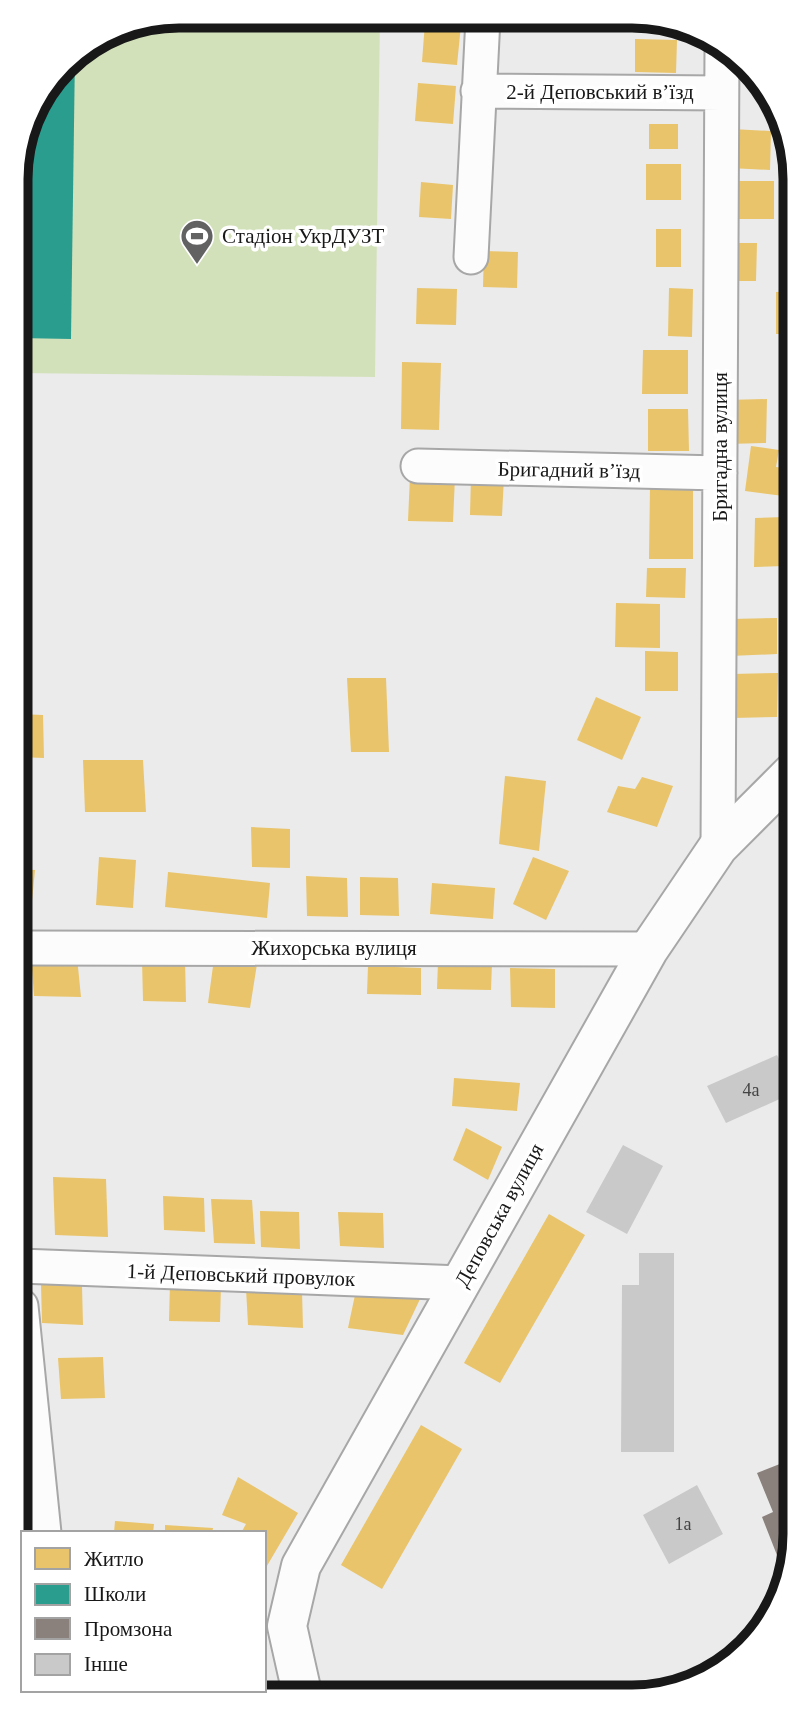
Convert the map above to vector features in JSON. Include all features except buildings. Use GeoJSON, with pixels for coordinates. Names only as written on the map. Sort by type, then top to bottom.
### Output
{"type":"FeatureCollection","features":[{"type":"Feature","properties":{"kind":"main road","name":"Деповська вулиця"},"geometry":{"type":"LineString","coordinates":[[299,1685],[276,1625],[301,1566],[649,949],[718,847],[783,782]]}},
{"type":"Feature","properties":{"kind":"street","name":"2-й Деповський в’їзд"},"geometry":{"type":"LineString","coordinates":[[471,257],[482,28]]}},
{"type":"Feature","properties":{"kind":"street","name":"Бригадна вулиця"},"geometry":{"type":"LineString","coordinates":[[718,847],[722,57]]}},
{"type":"Feature","properties":{"kind":"street","name":"2-й Деповський в’їзд"},"geometry":{"type":"LineString","coordinates":[[478,91],[721,93]]}},
{"type":"Feature","properties":{"kind":"street","name":"Бригадний в’їзд"},"geometry":{"type":"LineString","coordinates":[[418,466],[720,473]]}},
{"type":"Feature","properties":{"kind":"street","name":"Жихорська вулиця"},"geometry":{"type":"LineString","coordinates":[[28,948],[649,949]]}},
{"type":"Feature","properties":{"kind":"street","name":"1-й Деповський провулок"},"geometry":{"type":"LineString","coordinates":[[28,1266],[461,1283]]}},
{"type":"Feature","properties":{"kind":"street"},"geometry":{"type":"LineString","coordinates":[[28,1375],[44,1531]]}},
{"type":"Feature","properties":{"kind":"green space","name":"Стадіон УкрДУЗТ"},"geometry":{"type":"Polygon","coordinates":[[[169,28],[380,28],[375,377],[28,373],[29,159],[39,121],[48,104],[79,65],[121,39],[169,28]]]}},
{"type":"Feature","properties":{"kind":"place","name":"Стадіон УкрДУЗТ"},"geometry":{"type":"Point","coordinates":[197,266]}}]}
